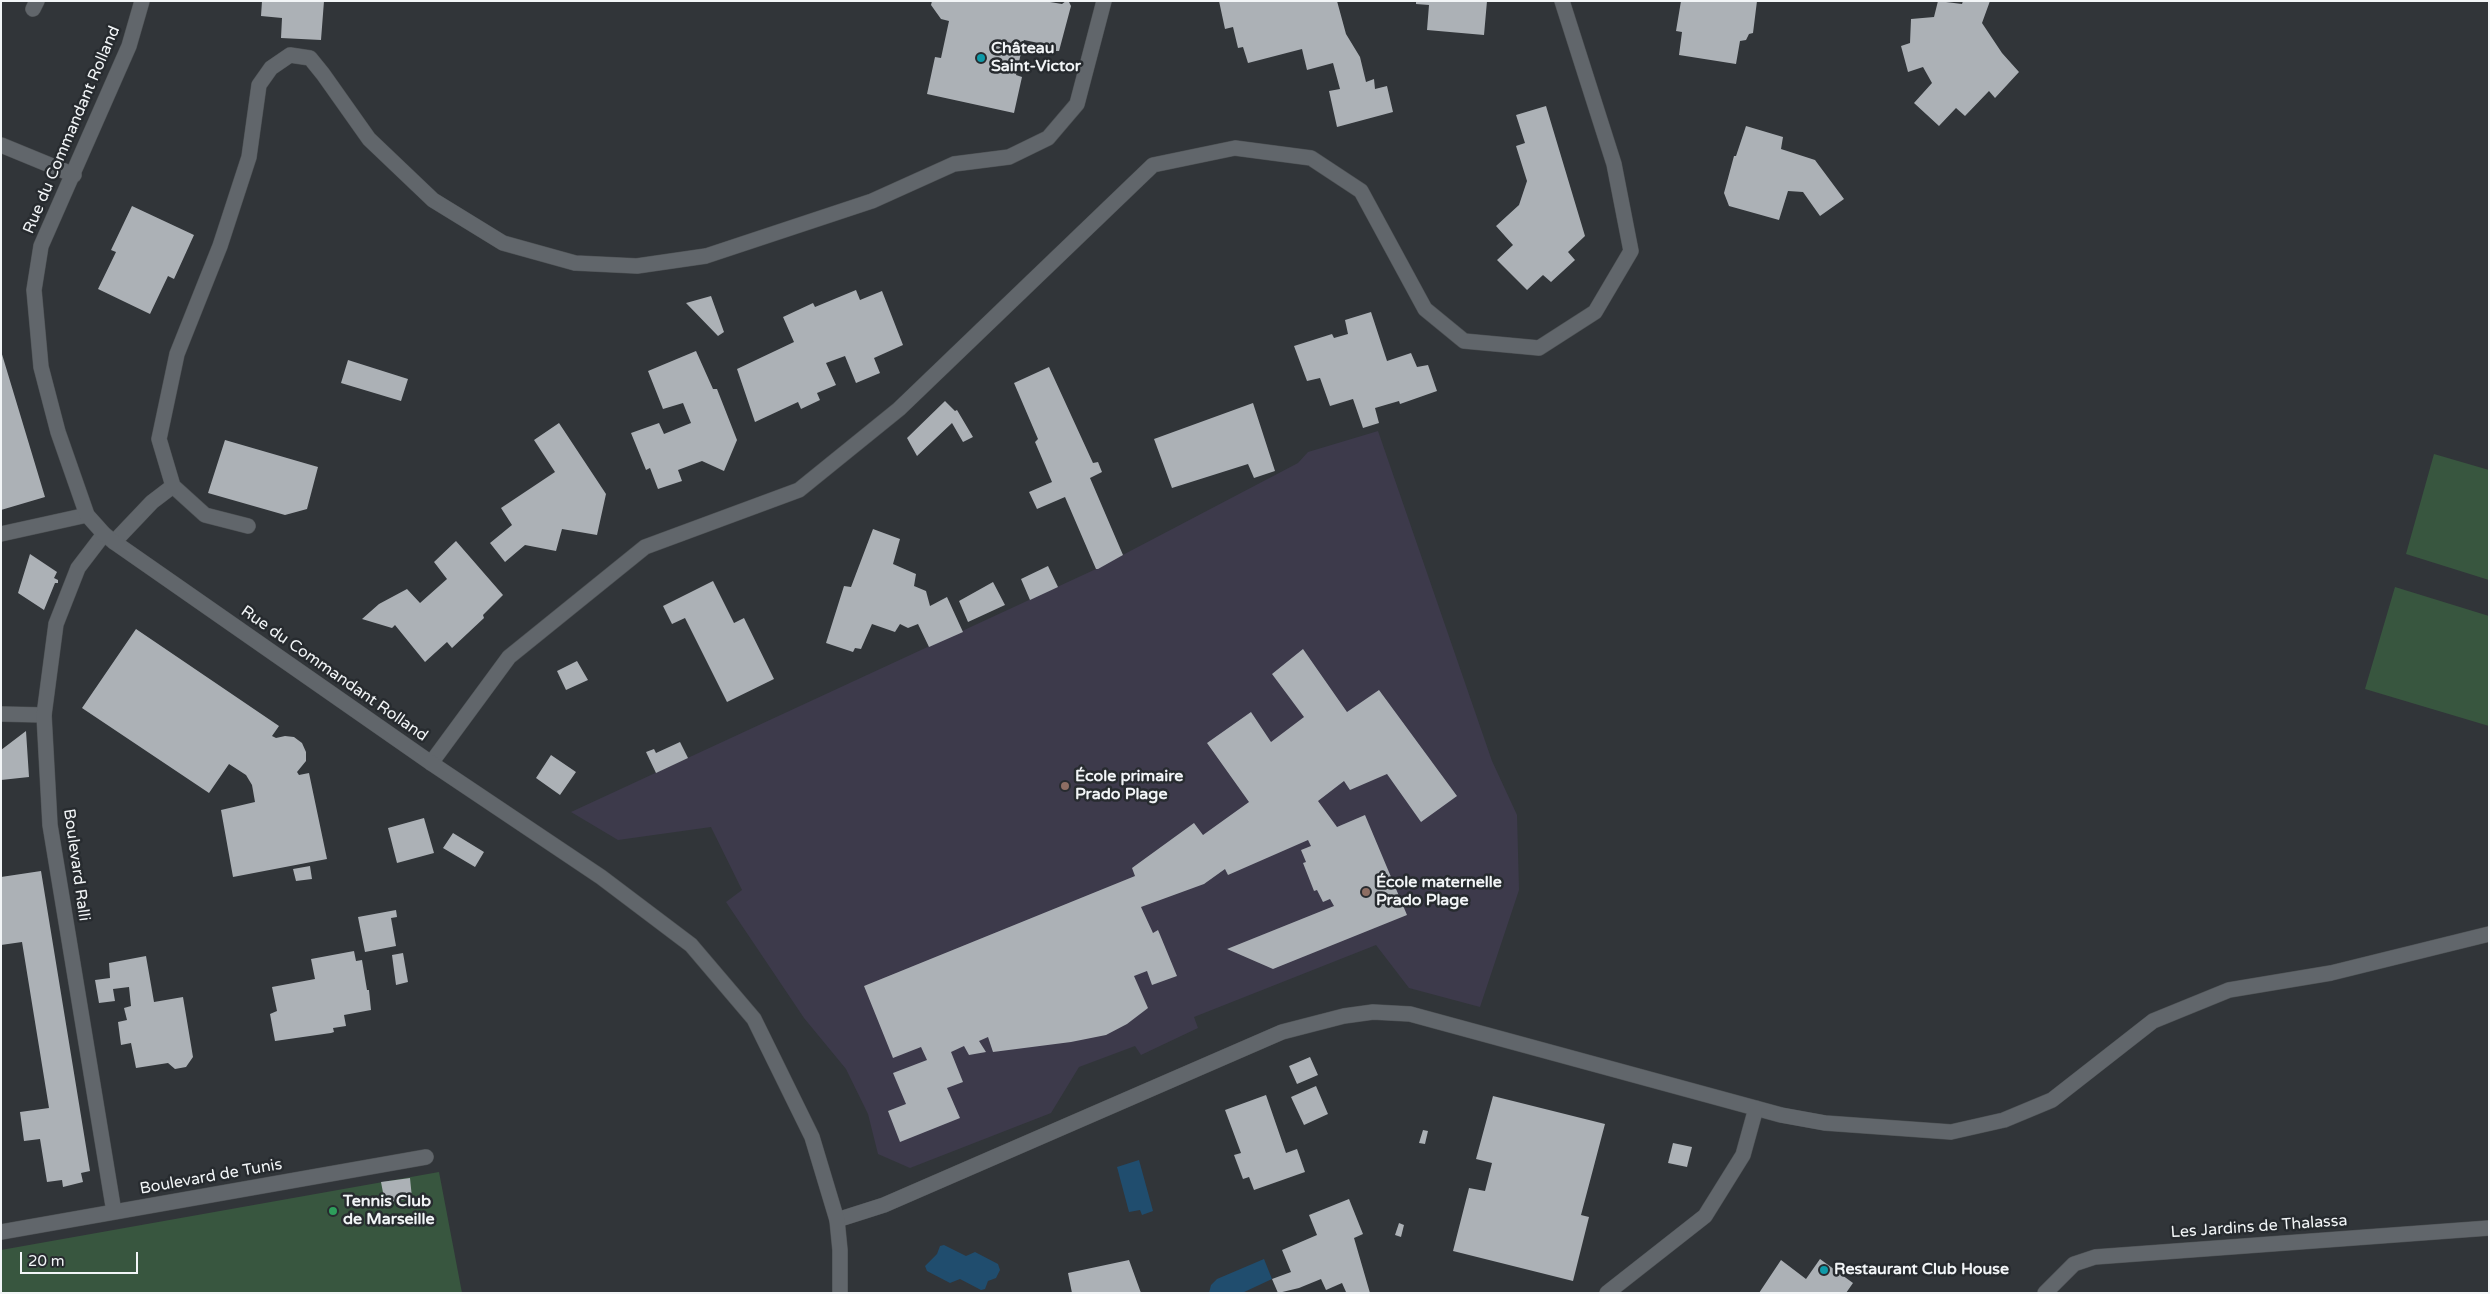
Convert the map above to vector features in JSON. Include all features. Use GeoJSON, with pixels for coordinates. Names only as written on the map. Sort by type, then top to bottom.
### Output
{"type":"FeatureCollection","features":[{"type":"Feature","properties":{"kind":"street","name":"Rue du Commandant Rolland"},"geometry":{"type":"LineString","coordinates":[[142,1],[129,46],[74,175],[41,246],[34,290],[41,367],[58,432],[87,515],[109,538],[431,763],[601,878],[691,945],[754,1019],[812,1137],[837,1220],[840,1250],[840,1293]]}},
{"type":"Feature","properties":{"kind":"street"},"geometry":{"type":"LineString","coordinates":[[248,526],[205,515],[173,486],[159,439],[177,354],[220,246],[249,156],[259,85],[270,68],[290,56],[310,58],[324,74],[369,139],[434,200],[503,243],[575,263],[637,266],[706,256],[872,201],[954,164],[1009,157],[1048,138],[1077,104],[1104,1]]}},
{"type":"Feature","properties":{"kind":"street"},"geometry":{"type":"LineString","coordinates":[[431,763],[508,657],[646,547],[798,490],[899,409],[1153,165],[1235,148],[1311,158],[1360,191],[1425,309],[1464,341],[1539,348],[1595,312],[1631,250],[1614,164],[1562,1]]}},
{"type":"Feature","properties":{"kind":"street"},"geometry":{"type":"LineString","coordinates":[[1,145],[74,175]]}},
{"type":"Feature","properties":{"kind":"street","name":"Boulevard Ralli"},"geometry":{"type":"LineString","coordinates":[[114,1212],[50,825],[44,715],[56,624],[78,568],[109,538],[173,486]]}},
{"type":"Feature","properties":{"kind":"street"},"geometry":{"type":"LineString","coordinates":[[1,534],[87,515]]}},
{"type":"Feature","properties":{"kind":"street"},"geometry":{"type":"LineString","coordinates":[[1,714],[44,715]]}},
{"type":"Feature","properties":{"kind":"street"},"geometry":{"type":"LineString","coordinates":[[837,1220],[884,1205],[1282,1032],[1344,1016],[1373,1012],[1410,1014],[1756,1108],[1825,1123],[1951,1132],[2004,1120],[2052,1100],[2153,1021],[2229,990],[2332,974],[2489,934]]}},
{"type":"Feature","properties":{"kind":"street"},"geometry":{"type":"LineString","coordinates":[[1607,1293],[1705,1216],[1743,1155],[1756,1108]]}},
{"type":"Feature","properties":{"kind":"street","name":"Boulevard de Tunis"},"geometry":{"type":"LineString","coordinates":[[1,1232],[426,1158]]}},
{"type":"Feature","properties":{"kind":"street","name":"Les Jardins de Thalassa"},"geometry":{"type":"LineString","coordinates":[[2045,1293],[2074,1264],[2094,1256],[2489,1228]]}},
{"type":"Feature","properties":{"kind":"shaded area","name":"École primaire Prado Plage"},"geometry":{"type":"Polygon","coordinates":[[[1378,431],[1492,761],[1517,815],[1519,890],[1480,1007],[1409,988],[1376,945],[1194,1017],[1198,1028],[1141,1055],[1135,1046],[1079,1067],[1051,1113],[910,1168],[878,1154],[868,1114],[846,1069],[804,1018],[726,902],[742,890],[711,827],[618,840],[571,812],[1096,569],[1298,463],[1308,452],[1378,431]]]}},
{"type":"Feature","properties":{"kind":"green space"},"geometry":{"type":"Polygon","coordinates":[[[2434,454],[2489,470],[2489,580],[2406,554],[2434,454]]]}},
{"type":"Feature","properties":{"kind":"green space"},"geometry":{"type":"Polygon","coordinates":[[[2395,587],[2489,616],[2489,726],[2365,689],[2395,587]]]}},
{"type":"Feature","properties":{"kind":"green space","name":"Tennis Club de Marseille"},"geometry":{"type":"Polygon","coordinates":[[[439,1172],[462,1293],[1,1293],[1,1250],[439,1172]]]}},
{"type":"Feature","properties":{"kind":"water"},"geometry":{"type":"Polygon","coordinates":[[[1139,1160],[1153,1211],[1142,1215],[1140,1210],[1129,1212],[1117,1167],[1139,1160]]]}},
{"type":"Feature","properties":{"kind":"water"},"geometry":{"type":"Polygon","coordinates":[[[944,1245],[966,1256],[975,1252],[998,1264],[1000,1270],[996,1278],[988,1281],[985,1289],[981,1290],[960,1279],[950,1283],[927,1271],[925,1266],[937,1254],[940,1246],[944,1245]]]}},
{"type":"Feature","properties":{"kind":"water"},"geometry":{"type":"Polygon","coordinates":[[[1264,1259],[1272,1279],[1242,1293],[1209,1293],[1211,1285],[1217,1279],[1264,1259]]]}},
{"type":"Feature","properties":{"kind":"building"},"geometry":{"type":"Polygon","coordinates":[[[262,1],[324,1],[321,40],[281,38],[282,18],[261,16],[262,1]]]}},
{"type":"Feature","properties":{"kind":"building","name":"Château Saint-Victor"},"geometry":{"type":"Polygon","coordinates":[[[932,1],[1044,1],[1062,4],[1066,1],[1071,6],[1059,51],[1055,51],[1053,46],[1024,40],[1016,75],[1022,77],[1014,113],[927,94],[935,57],[941,58],[949,21],[941,19],[931,5],[932,1]]]}},
{"type":"Feature","properties":{"kind":"building"},"geometry":{"type":"Polygon","coordinates":[[[1219,1],[1337,1],[1346,34],[1360,57],[1366,82],[1374,79],[1375,89],[1387,86],[1393,112],[1337,127],[1329,91],[1340,89],[1333,63],[1307,70],[1302,49],[1248,63],[1243,47],[1238,48],[1233,27],[1225,29],[1219,1]]]}},
{"type":"Feature","properties":{"kind":"building"},"geometry":{"type":"Polygon","coordinates":[[[1416,1],[1487,1],[1484,35],[1427,30],[1429,5],[1416,4],[1416,1]]]}},
{"type":"Feature","properties":{"kind":"building"},"geometry":{"type":"Polygon","coordinates":[[[1681,1],[1757,1],[1753,33],[1749,34],[1746,40],[1740,41],[1736,64],[1679,55],[1682,32],[1676,31],[1681,1]]]}},
{"type":"Feature","properties":{"kind":"building"},"geometry":{"type":"Polygon","coordinates":[[[1938,1],[1962,4],[1963,1],[1990,1],[1982,23],[2002,53],[2019,72],[1995,98],[1989,91],[1965,116],[1956,108],[1939,126],[1914,103],[1932,83],[1923,67],[1908,72],[1901,46],[1910,43],[1911,19],[1934,17],[1938,1]]]}},
{"type":"Feature","properties":{"kind":"building"},"geometry":{"type":"Polygon","coordinates":[[[1546,106],[1585,236],[1568,252],[1575,260],[1551,282],[1543,275],[1527,290],[1497,260],[1513,245],[1496,226],[1519,205],[1527,181],[1516,146],[1525,143],[1516,115],[1546,106]]]}},
{"type":"Feature","properties":{"kind":"building"},"geometry":{"type":"Polygon","coordinates":[[[1746,126],[1783,137],[1781,149],[1815,160],[1844,199],[1820,216],[1803,192],[1788,191],[1779,220],[1729,206],[1724,193],[1734,156],[1736,156],[1746,126]]]}},
{"type":"Feature","properties":{"kind":"building"},"geometry":{"type":"Polygon","coordinates":[[[132,206],[194,235],[174,279],[168,276],[150,314],[98,289],[116,252],[111,250],[132,206]]]}},
{"type":"Feature","properties":{"kind":"building"},"geometry":{"type":"Polygon","coordinates":[[[856,290],[860,300],[882,291],[903,345],[874,358],[880,373],[856,383],[845,356],[826,363],[836,385],[817,393],[820,400],[801,409],[798,402],[755,422],[737,369],[794,342],[783,317],[813,303],[815,307],[856,290]]]}},
{"type":"Feature","properties":{"kind":"building"},"geometry":{"type":"Polygon","coordinates":[[[711,296],[724,332],[718,336],[686,303],[711,296]]]}},
{"type":"Feature","properties":{"kind":"building"},"geometry":{"type":"Polygon","coordinates":[[[1371,312],[1387,361],[1411,353],[1417,367],[1428,365],[1437,391],[1400,404],[1399,401],[1375,408],[1379,423],[1363,428],[1353,399],[1330,406],[1320,378],[1307,381],[1294,346],[1332,334],[1334,338],[1348,334],[1345,320],[1371,312]]]}},
{"type":"Feature","properties":{"kind":"building"},"geometry":{"type":"Polygon","coordinates":[[[1,351],[45,497],[1,510],[1,351]]]}},
{"type":"Feature","properties":{"kind":"building"},"geometry":{"type":"Polygon","coordinates":[[[696,351],[713,389],[717,389],[737,440],[724,471],[702,461],[678,470],[682,481],[658,489],[650,468],[646,470],[631,433],[659,423],[664,434],[691,423],[683,403],[663,409],[648,371],[696,351]]]}},
{"type":"Feature","properties":{"kind":"building"},"geometry":{"type":"Polygon","coordinates":[[[348,360],[408,379],[401,401],[341,383],[348,360]]]}},
{"type":"Feature","properties":{"kind":"building"},"geometry":{"type":"Polygon","coordinates":[[[1049,367],[1093,463],[1098,462],[1102,472],[1090,478],[1123,555],[1098,569],[1096,569],[1065,497],[1037,509],[1029,492],[1052,482],[1035,442],[1038,439],[1014,383],[1049,367]]]}},
{"type":"Feature","properties":{"kind":"building"},"geometry":{"type":"Polygon","coordinates":[[[945,401],[955,411],[957,410],[973,437],[963,442],[952,423],[917,456],[907,438],[945,401]]]}},
{"type":"Feature","properties":{"kind":"building"},"geometry":{"type":"Polygon","coordinates":[[[1253,403],[1275,471],[1254,478],[1248,464],[1172,488],[1154,439],[1253,403]]]}},
{"type":"Feature","properties":{"kind":"building"},"geometry":{"type":"Polygon","coordinates":[[[559,423],[606,494],[597,535],[562,529],[556,551],[525,545],[505,562],[490,543],[512,525],[501,508],[555,472],[534,440],[559,423]]]}},
{"type":"Feature","properties":{"kind":"building"},"geometry":{"type":"Polygon","coordinates":[[[225,440],[318,467],[307,509],[285,515],[208,493],[225,440]]]}},
{"type":"Feature","properties":{"kind":"building"},"geometry":{"type":"Polygon","coordinates":[[[873,529],[900,539],[893,564],[916,574],[914,586],[926,591],[930,606],[947,597],[963,632],[929,647],[918,624],[908,628],[900,624],[895,632],[872,624],[861,649],[855,648],[853,652],[826,643],[844,586],[851,587],[873,529]]]}},
{"type":"Feature","properties":{"kind":"building"},"geometry":{"type":"Polygon","coordinates":[[[456,541],[503,595],[483,615],[484,618],[452,648],[447,642],[425,662],[395,625],[392,628],[362,619],[379,604],[407,589],[420,603],[447,579],[434,562],[456,541]]]}},
{"type":"Feature","properties":{"kind":"building"},"geometry":{"type":"Polygon","coordinates":[[[30,554],[57,572],[54,578],[58,580],[58,583],[55,583],[44,610],[18,593],[30,554]]]}},
{"type":"Feature","properties":{"kind":"building"},"geometry":{"type":"Polygon","coordinates":[[[1048,566],[1058,587],[1030,600],[1021,579],[1048,566]]]}},
{"type":"Feature","properties":{"kind":"building"},"geometry":{"type":"Polygon","coordinates":[[[713,581],[734,623],[744,618],[774,679],[727,702],[685,618],[672,624],[663,606],[713,581]]]}},
{"type":"Feature","properties":{"kind":"building"},"geometry":{"type":"Polygon","coordinates":[[[993,582],[1005,605],[968,622],[959,601],[993,582]]]}},
{"type":"Feature","properties":{"kind":"building"},"geometry":{"type":"Polygon","coordinates":[[[136,629],[279,726],[272,736],[276,738],[294,737],[302,743],[306,752],[306,761],[297,772],[299,775],[309,773],[327,859],[233,877],[221,810],[255,802],[252,785],[246,775],[229,764],[209,793],[82,708],[136,629]]]}},
{"type":"Feature","properties":{"kind":"building"},"geometry":{"type":"Polygon","coordinates":[[[1303,649],[1347,712],[1379,690],[1457,796],[1421,822],[1387,774],[1350,790],[1344,781],[1318,801],[1337,827],[1365,815],[1407,915],[1273,969],[1227,949],[1334,906],[1330,899],[1323,902],[1317,890],[1314,891],[1303,863],[1306,862],[1301,850],[1311,846],[1308,840],[1228,875],[1225,869],[1204,884],[1141,907],[1153,933],[1158,930],[1177,976],[1152,985],[1147,971],[1134,976],[1148,1008],[1127,1024],[1106,1035],[1071,1042],[993,1052],[988,1037],[979,1041],[986,1052],[969,1055],[964,1046],[951,1052],[963,1082],[947,1088],[960,1118],[900,1142],[888,1111],[906,1104],[893,1073],[927,1060],[921,1047],[893,1058],[864,986],[1135,876],[1132,868],[1194,823],[1203,835],[1249,802],[1207,743],[1251,712],[1271,742],[1304,717],[1272,674],[1303,649]]]}},
{"type":"Feature","properties":{"kind":"building"},"geometry":{"type":"Polygon","coordinates":[[[577,661],[588,680],[566,690],[557,671],[577,661]]]}},
{"type":"Feature","properties":{"kind":"building"},"geometry":{"type":"Polygon","coordinates":[[[26,731],[29,777],[1,780],[1,750],[26,731]]]}},
{"type":"Feature","properties":{"kind":"building"},"geometry":{"type":"Polygon","coordinates":[[[680,742],[688,758],[656,773],[646,752],[654,749],[656,753],[680,742]]]}},
{"type":"Feature","properties":{"kind":"building"},"geometry":{"type":"Polygon","coordinates":[[[551,755],[576,772],[560,795],[536,778],[551,755]]]}},
{"type":"Feature","properties":{"kind":"building"},"geometry":{"type":"Polygon","coordinates":[[[424,818],[434,853],[397,863],[388,828],[424,818]]]}},
{"type":"Feature","properties":{"kind":"building"},"geometry":{"type":"Polygon","coordinates":[[[453,833],[484,852],[475,867],[443,848],[453,833]]]}},
{"type":"Feature","properties":{"kind":"building"},"geometry":{"type":"Polygon","coordinates":[[[310,866],[312,879],[296,881],[293,869],[310,866]]]}},
{"type":"Feature","properties":{"kind":"building"},"geometry":{"type":"Polygon","coordinates":[[[41,871],[90,1171],[81,1173],[83,1182],[63,1187],[62,1180],[47,1182],[40,1139],[24,1141],[20,1112],[49,1108],[22,942],[1,945],[1,877],[41,871]]]}},
{"type":"Feature","properties":{"kind":"building"},"geometry":{"type":"Polygon","coordinates":[[[396,910],[397,917],[391,918],[396,946],[365,952],[358,917],[396,910]]]}},
{"type":"Feature","properties":{"kind":"building"},"geometry":{"type":"Polygon","coordinates":[[[354,951],[356,961],[362,960],[367,990],[369,990],[371,1010],[344,1015],[346,1026],[333,1028],[334,1032],[331,1033],[275,1041],[270,1014],[277,1011],[272,987],[315,979],[311,959],[354,951]]]}},
{"type":"Feature","properties":{"kind":"building"},"geometry":{"type":"Polygon","coordinates":[[[403,953],[408,982],[396,985],[392,955],[403,953]]]}},
{"type":"Feature","properties":{"kind":"building"},"geometry":{"type":"Polygon","coordinates":[[[146,956],[154,1002],[183,997],[193,1057],[186,1067],[175,1069],[168,1063],[136,1068],[131,1043],[121,1045],[118,1022],[127,1020],[124,1008],[131,1006],[129,987],[113,989],[115,1001],[99,1003],[95,980],[110,978],[109,963],[146,956]]]}},
{"type":"Feature","properties":{"kind":"building"},"geometry":{"type":"Polygon","coordinates":[[[1310,1057],[1318,1075],[1297,1084],[1289,1066],[1310,1057]]]}},
{"type":"Feature","properties":{"kind":"building"},"geometry":{"type":"Polygon","coordinates":[[[1316,1086],[1328,1114],[1304,1125],[1291,1097],[1316,1086]]]}},
{"type":"Feature","properties":{"kind":"building"},"geometry":{"type":"Polygon","coordinates":[[[1266,1095],[1286,1153],[1297,1149],[1305,1172],[1254,1190],[1249,1177],[1243,1179],[1234,1155],[1241,1153],[1225,1110],[1266,1095]]]}},
{"type":"Feature","properties":{"kind":"building"},"geometry":{"type":"Polygon","coordinates":[[[1493,1096],[1605,1124],[1581,1215],[1589,1217],[1573,1281],[1453,1251],[1469,1188],[1485,1191],[1492,1163],[1476,1159],[1493,1096]]]}},
{"type":"Feature","properties":{"kind":"building"},"geometry":{"type":"Polygon","coordinates":[[[1423,1130],[1428,1131],[1425,1144],[1419,1143],[1423,1130]]]}},
{"type":"Feature","properties":{"kind":"building"},"geometry":{"type":"Polygon","coordinates":[[[1673,1143],[1692,1147],[1687,1167],[1668,1163],[1673,1143]]]}},
{"type":"Feature","properties":{"kind":"building"},"geometry":{"type":"Polygon","coordinates":[[[410,1178],[412,1198],[385,1203],[381,1182],[410,1178]]]}},
{"type":"Feature","properties":{"kind":"building"},"geometry":{"type":"Polygon","coordinates":[[[1349,1199],[1363,1234],[1354,1238],[1370,1293],[1346,1292],[1342,1283],[1326,1290],[1321,1279],[1299,1288],[1278,1293],[1272,1279],[1291,1272],[1282,1250],[1317,1235],[1309,1215],[1349,1199]]]}},
{"type":"Feature","properties":{"kind":"building"},"geometry":{"type":"Polygon","coordinates":[[[1399,1223],[1404,1225],[1401,1237],[1395,1235],[1399,1223]]]}},
{"type":"Feature","properties":{"kind":"building","name":"Restaurant Club House"},"geometry":{"type":"Polygon","coordinates":[[[1820,1259],[1853,1283],[1846,1293],[1759,1293],[1781,1260],[1806,1279],[1820,1259]]]}},
{"type":"Feature","properties":{"kind":"building"},"geometry":{"type":"Polygon","coordinates":[[[1129,1260],[1141,1293],[1072,1293],[1068,1273],[1129,1260]]]}},
{"type":"Feature","properties":{"kind":"place","name":"Château Saint-Victor"},"geometry":{"type":"Point","coordinates":[981,58]}},
{"type":"Feature","properties":{"kind":"place","name":"École primaire Prado Plage"},"geometry":{"type":"Point","coordinates":[1065,786]}},
{"type":"Feature","properties":{"kind":"place","name":"École maternelle Prado Plage"},"geometry":{"type":"Point","coordinates":[1366,892]}},
{"type":"Feature","properties":{"kind":"place","name":"Tennis Club de Marseille"},"geometry":{"type":"Point","coordinates":[333,1211]}},
{"type":"Feature","properties":{"kind":"place","name":"Restaurant Club House"},"geometry":{"type":"Point","coordinates":[1824,1270]}}]}
